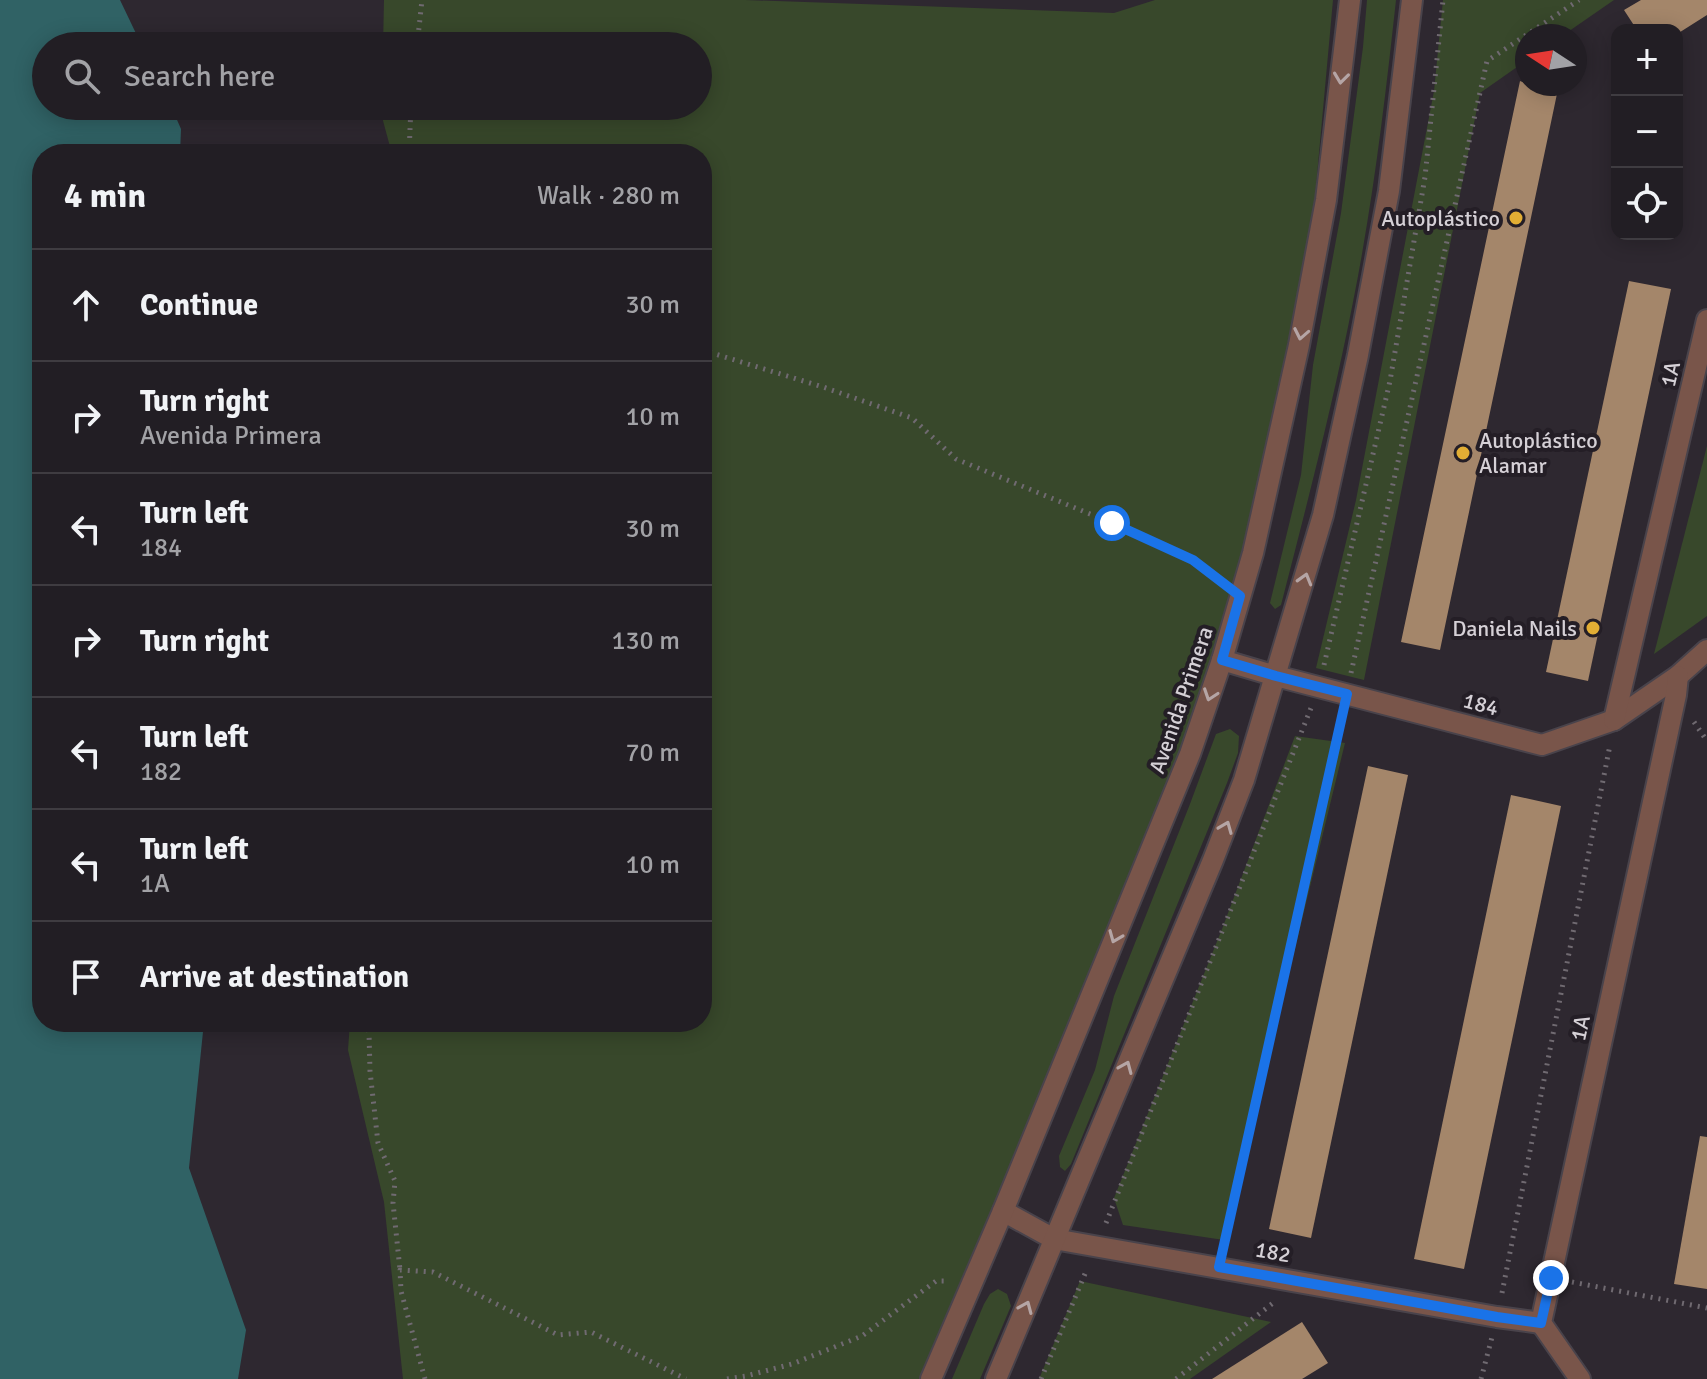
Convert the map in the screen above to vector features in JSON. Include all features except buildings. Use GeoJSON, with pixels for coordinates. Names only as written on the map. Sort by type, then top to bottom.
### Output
{"type":"FeatureCollection","features":[{"type":"Feature","properties":{"kind":"street","name":"Avenida Primera"},"geometry":{"type":"LineString","coordinates":[[931,1379],[1190,754],[1222,660],[1253,553],[1296,360],[1326,200],[1350,0]]}},
{"type":"Feature","properties":{"kind":"street"},"geometry":{"type":"LineString","coordinates":[[996,1379],[1239,793],[1276,676],[1323,515],[1358,355],[1389,191],[1412,0]]}},
{"type":"Feature","properties":{"kind":"street","name":"1A"},"geometry":{"type":"LineString","coordinates":[[1614,720],[1707,320]]}},
{"type":"Feature","properties":{"kind":"street","name":"184"},"geometry":{"type":"LineString","coordinates":[[1222,660],[1542,745],[1614,720],[1678,676],[1707,650]]}},
{"type":"Feature","properties":{"kind":"street","name":"1A"},"geometry":{"type":"LineString","coordinates":[[1541,1323],[1678,676]]}},
{"type":"Feature","properties":{"kind":"street","name":"182"},"geometry":{"type":"LineString","coordinates":[[1003,1211],[1054,1239],[1541,1323]]}},
{"type":"Feature","properties":{"kind":"street"},"geometry":{"type":"LineString","coordinates":[[1541,1323],[1580,1379]]}},
{"type":"Feature","properties":{"kind":"path"},"geometry":{"type":"LineString","coordinates":[[419,32],[422,0]]}},
{"type":"Feature","properties":{"kind":"path"},"geometry":{"type":"LineString","coordinates":[[1219,1267],[1487,61],[1579,0]]}},
{"type":"Feature","properties":{"kind":"path"},"geometry":{"type":"LineString","coordinates":[[409,144],[410,120]]}},
{"type":"Feature","properties":{"kind":"path"},"geometry":{"type":"LineString","coordinates":[[712,353],[912,418],[956,459],[1193,560],[1240,596]]}},
{"type":"Feature","properties":{"kind":"path"},"geometry":{"type":"LineString","coordinates":[[1481,1379],[1497,1317],[1614,720]]}},
{"type":"Feature","properties":{"kind":"path"},"geometry":{"type":"LineString","coordinates":[[369,1032],[378,1143],[395,1181],[393,1203],[401,1291],[425,1379]]}},
{"type":"Feature","properties":{"kind":"path"},"geometry":{"type":"LineString","coordinates":[[400,1270],[433,1272],[558,1335],[591,1332],[686,1379]]}},
{"type":"Feature","properties":{"kind":"path"},"geometry":{"type":"LineString","coordinates":[[1551,1278],[1707,1308]]}},
{"type":"Feature","properties":{"kind":"path"},"geometry":{"type":"LineString","coordinates":[[727,1379],[792,1364],[862,1336],[936,1281],[972,1281]]}},
{"type":"Feature","properties":{"kind":"path"},"geometry":{"type":"LineString","coordinates":[[1176,1379],[1300,1281]]}},
{"type":"Feature","properties":{"kind":"green space"},"geometry":{"type":"Polygon","coordinates":[[[384,0],[745,0],[1114,13],[1155,0],[1333,0],[1312,230],[1220,668],[921,1379],[403,1379],[384,1202],[348,1050],[349,1032],[712,1032],[712,144],[389,144],[383,120],[712,120],[712,32],[383,32],[384,0]]]}},
{"type":"Feature","properties":{"kind":"green space"},"geometry":{"type":"Polygon","coordinates":[[[1367,0],[1396,0],[1372,189],[1353,302],[1328,416],[1281,605],[1275,609],[1270,603],[1301,475],[1313,365],[1341,213],[1367,0]]]}},
{"type":"Feature","properties":{"kind":"green space"},"geometry":{"type":"Polygon","coordinates":[[[1443,0],[1614,0],[1579,24],[1515,24],[1515,68],[1480,93],[1364,680],[1316,668],[1356,500],[1434,91],[1443,0]]]}},
{"type":"Feature","properties":{"kind":"green space"},"geometry":{"type":"Polygon","coordinates":[[[1707,446],[1707,616],[1654,654],[1707,446]]]}},
{"type":"Feature","properties":{"kind":"green space"},"geometry":{"type":"Polygon","coordinates":[[[1230,729],[1239,736],[1238,753],[1227,783],[1071,1164],[1065,1171],[1060,1167],[1059,1156],[1095,1070],[1114,996],[1216,734],[1230,729]]]}},
{"type":"Feature","properties":{"kind":"green space"},"geometry":{"type":"Polygon","coordinates":[[[1295,736],[1345,743],[1224,1240],[1123,1225],[1114,1198],[1222,929],[1295,736]]]}},
{"type":"Feature","properties":{"kind":"green space"},"geometry":{"type":"Polygon","coordinates":[[[1080,1281],[1271,1322],[1190,1379],[1039,1379],[1080,1281]]]}},
{"type":"Feature","properties":{"kind":"green space"},"geometry":{"type":"Polygon","coordinates":[[[998,1289],[1007,1294],[1011,1306],[980,1379],[952,1379],[984,1304],[990,1294],[998,1289]]]}},
{"type":"Feature","properties":{"kind":"water"},"geometry":{"type":"Polygon","coordinates":[[[0,0],[120,0],[135,32],[32,32],[32,120],[177,120],[181,129],[180,144],[32,144],[32,1032],[203,1032],[189,1168],[246,1330],[238,1379],[0,1379],[0,0]]]}},
{"type":"Feature","properties":{"kind":"place","name":"Autoplástico"},"geometry":{"type":"Point","coordinates":[1516,218]}},
{"type":"Feature","properties":{"kind":"place","name":"Autoplástico Alamar"},"geometry":{"type":"Point","coordinates":[1463,453]}},
{"type":"Feature","properties":{"kind":"place","name":"Daniela Nails"},"geometry":{"type":"Point","coordinates":[1593,628]}},
{"type":"Feature","properties":{"kind":"route"},"geometry":{"type":"LineString","coordinates":[[1112,523],[1193,560],[1240,596],[1222,660],[1347,694],[1219,1267],[1541,1323],[1551,1278]]}}]}
